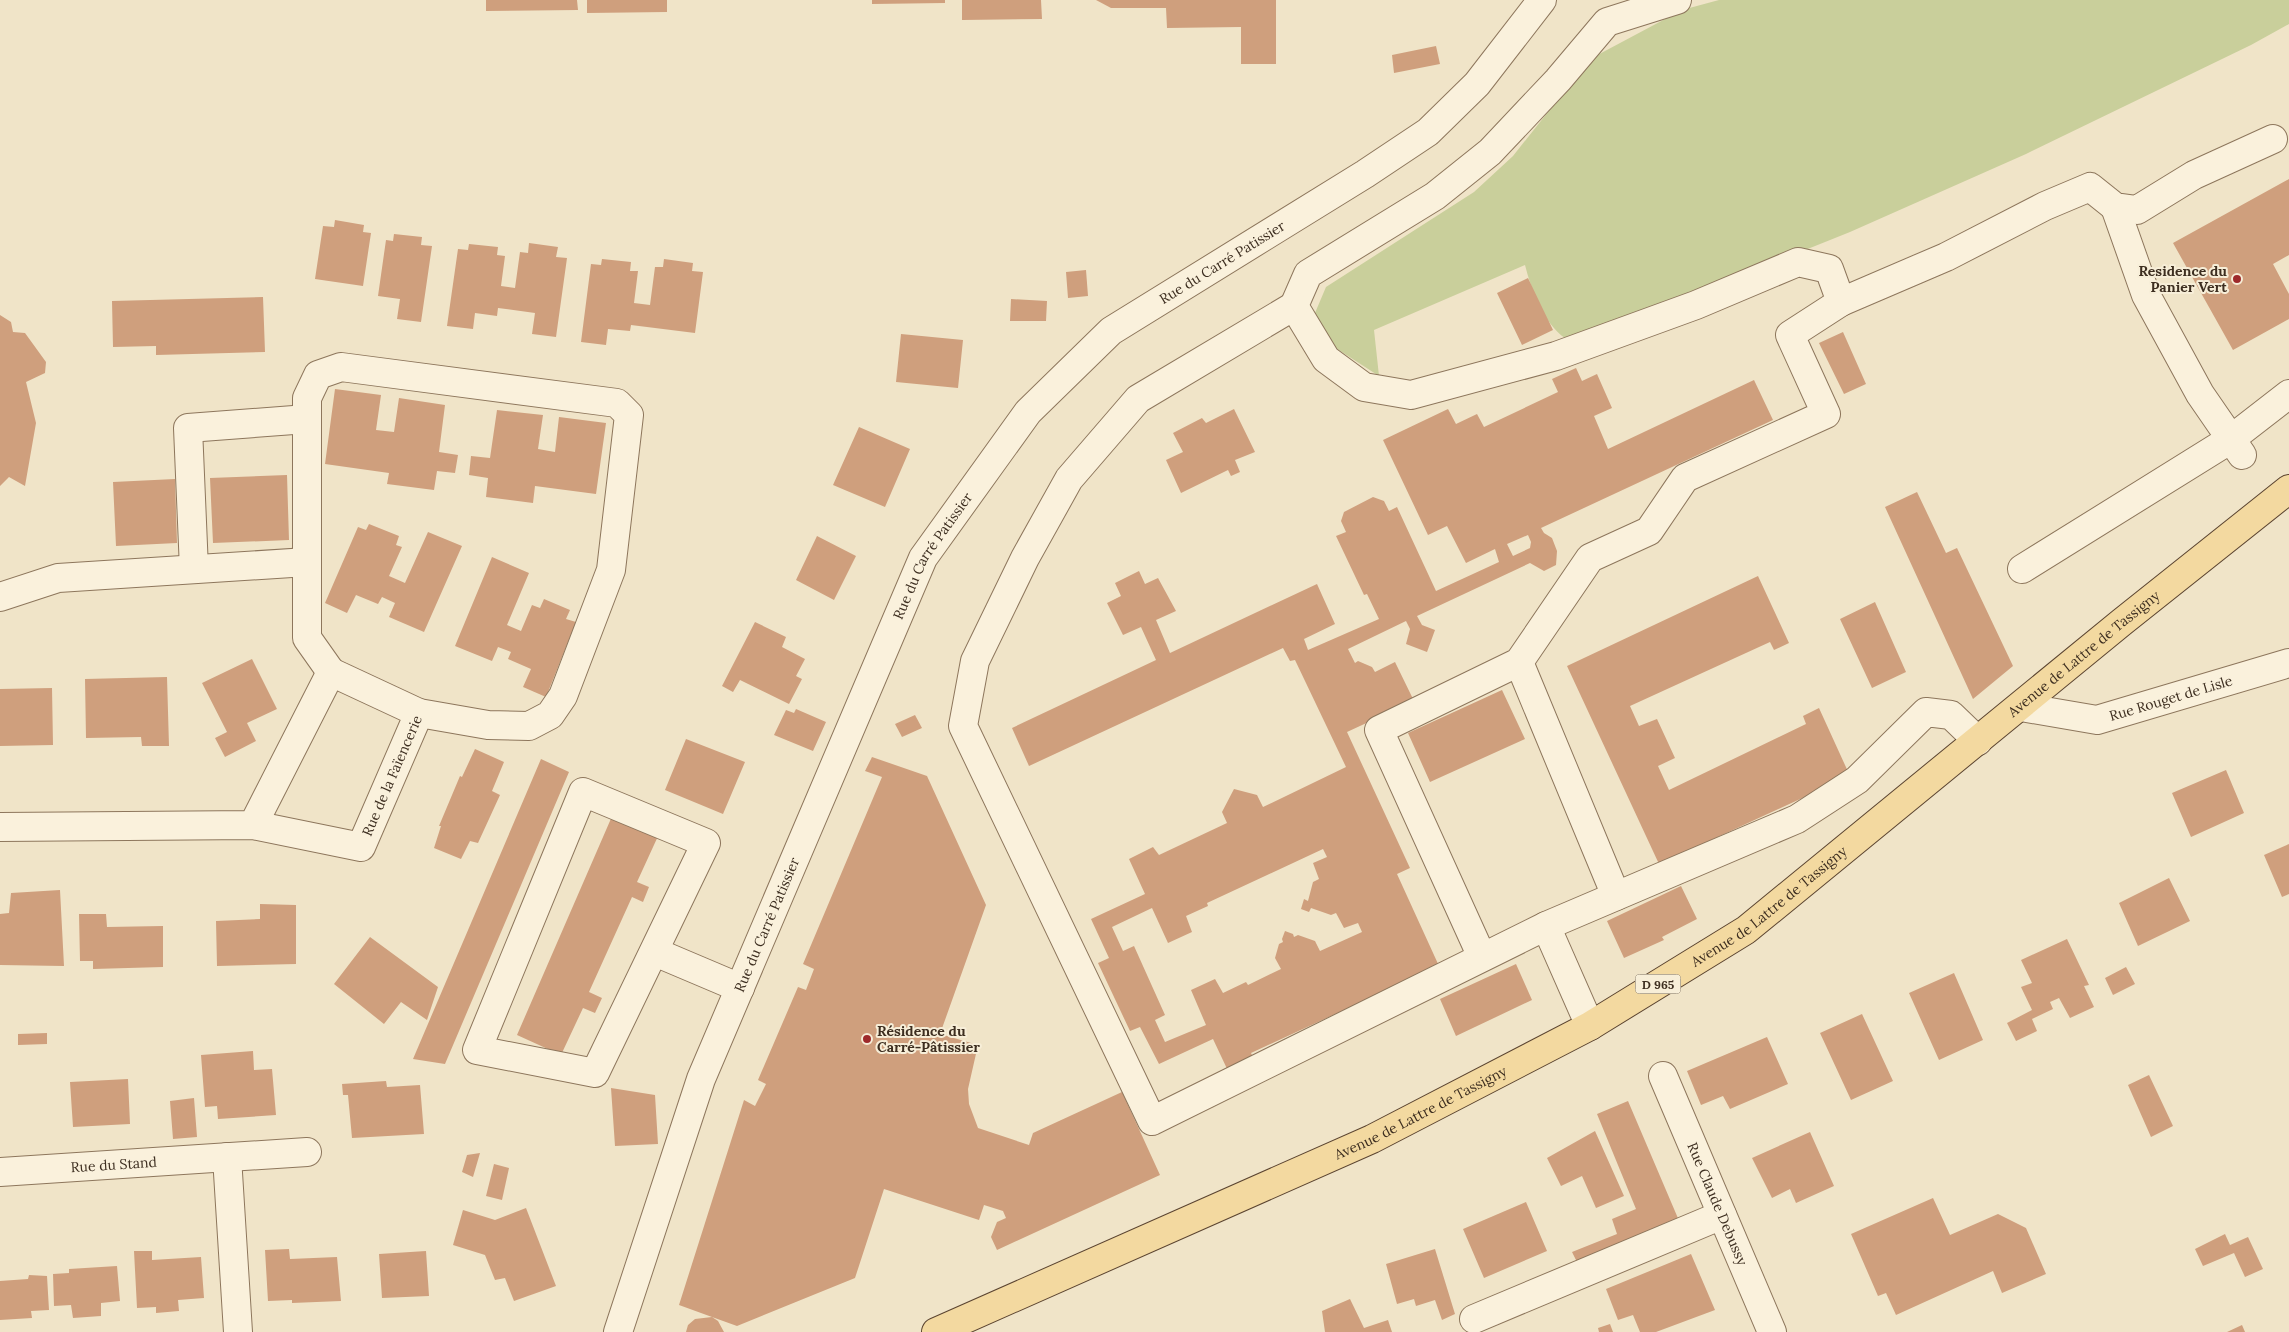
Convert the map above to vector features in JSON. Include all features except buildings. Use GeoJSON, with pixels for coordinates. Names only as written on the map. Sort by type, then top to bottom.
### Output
{"type":"FeatureCollection","features":[{"type":"Feature","properties":{"kind":"main road","name":"Avenue de Lattre de Tassigny"},"geometry":{"type":"LineString","coordinates":[[936,1332],[1372,1139],[1590,1026],[1746,930],[2021,707],[2122,622],[2289,489]]}},
{"type":"Feature","properties":{"kind":"street","name":"Rue du Carré Patissier"},"geometry":{"type":"LineString","coordinates":[[618,1332],[701,1079],[922,558],[1028,412],[1112,331],[1365,174],[1428,132],[1477,84],[1542,0]]}},
{"type":"Feature","properties":{"kind":"street"},"geometry":{"type":"LineString","coordinates":[[1677,0],[1607,22],[1558,80],[1490,152],[1435,196],[1308,274],[1294,306],[1138,399],[1069,479],[1025,558],[975,661],[963,726],[1152,1121],[1546,926],[1797,819],[1857,780],[1926,712],[1950,715],[1978,741]]}},
{"type":"Feature","properties":{"kind":"street"},"geometry":{"type":"LineString","coordinates":[[1482,957],[1379,730],[1520,662],[1590,558],[1649,531],[1685,478],[1826,414],[1790,335],[1841,302],[1946,257],[2046,206],[2090,187],[2115,207],[2137,210],[2194,175],[2273,139]]}},
{"type":"Feature","properties":{"kind":"street"},"geometry":{"type":"LineString","coordinates":[[2115,207],[2146,296],[2200,394],[2236,447]]}},
{"type":"Feature","properties":{"kind":"street"},"geometry":{"type":"LineString","coordinates":[[1294,306],[1326,359],[1364,387],[1411,396],[1556,356],[1696,305],[1798,262],[1829,269],[1841,302]]}},
{"type":"Feature","properties":{"kind":"street"},"geometry":{"type":"LineString","coordinates":[[254,825],[331,672],[307,638],[307,398],[318,375],[341,368],[617,403],[629,415],[611,570],[563,696],[550,715],[529,726],[488,725],[419,713]]}},
{"type":"Feature","properties":{"kind":"street"},"geometry":{"type":"LineString","coordinates":[[2022,569],[2236,447],[2289,394]]}},
{"type":"Feature","properties":{"kind":"street"},"geometry":{"type":"LineString","coordinates":[[194,569],[188,428],[307,419]]}},
{"type":"Feature","properties":{"kind":"street"},"geometry":{"type":"LineString","coordinates":[[0,597],[58,578],[307,562]]}},
{"type":"Feature","properties":{"kind":"street"},"geometry":{"type":"LineString","coordinates":[[1520,662],[1616,896]]}},
{"type":"Feature","properties":{"kind":"street","name":"Rue Rouget de Lisle"},"geometry":{"type":"LineString","coordinates":[[2021,707],[2097,720],[2289,663]]}},
{"type":"Feature","properties":{"kind":"street","name":"Rue de la Faïencerie"},"geometry":{"type":"LineString","coordinates":[[0,827],[254,825],[361,847],[419,713],[331,672]]}},
{"type":"Feature","properties":{"kind":"street"},"geometry":{"type":"LineString","coordinates":[[582,792],[706,844],[654,952],[595,1073],[477,1050],[582,792]]}},
{"type":"Feature","properties":{"kind":"street"},"geometry":{"type":"LineString","coordinates":[[1546,926],[1590,1026]]}},
{"type":"Feature","properties":{"kind":"street"},"geometry":{"type":"LineString","coordinates":[[654,952],[740,988]]}},
{"type":"Feature","properties":{"kind":"street","name":"Rue Claude Debussy"},"geometry":{"type":"LineString","coordinates":[[1663,1076],[1772,1332]]}},
{"type":"Feature","properties":{"kind":"street","name":"Rue du Stand"},"geometry":{"type":"LineString","coordinates":[[0,1172],[307,1152]]}},
{"type":"Feature","properties":{"kind":"street"},"geometry":{"type":"LineString","coordinates":[[227,1157],[238,1332]]}},
{"type":"Feature","properties":{"kind":"street"},"geometry":{"type":"LineString","coordinates":[[1474,1319],[1722,1214]]}},
{"type":"Feature","properties":{"kind":"green space"},"geometry":{"type":"Polygon","coordinates":[[[1719,0],[2289,0],[2289,24],[2251,45],[2026,154],[1850,232],[1688,297],[1565,338],[1557,332],[1539,305],[1525,265],[1374,330],[1379,376],[1331,345],[1315,313],[1326,287],[1474,192],[1513,156],[1590,59],[1682,10],[1719,0]]]}},
{"type":"Feature","properties":{"kind":"place","name":"Residence du Panier Vert"},"geometry":{"type":"Point","coordinates":[2237,279]}},
{"type":"Feature","properties":{"kind":"place","name":"Résidence du Carré-Pâtissier"},"geometry":{"type":"Point","coordinates":[867,1039]}}]}
